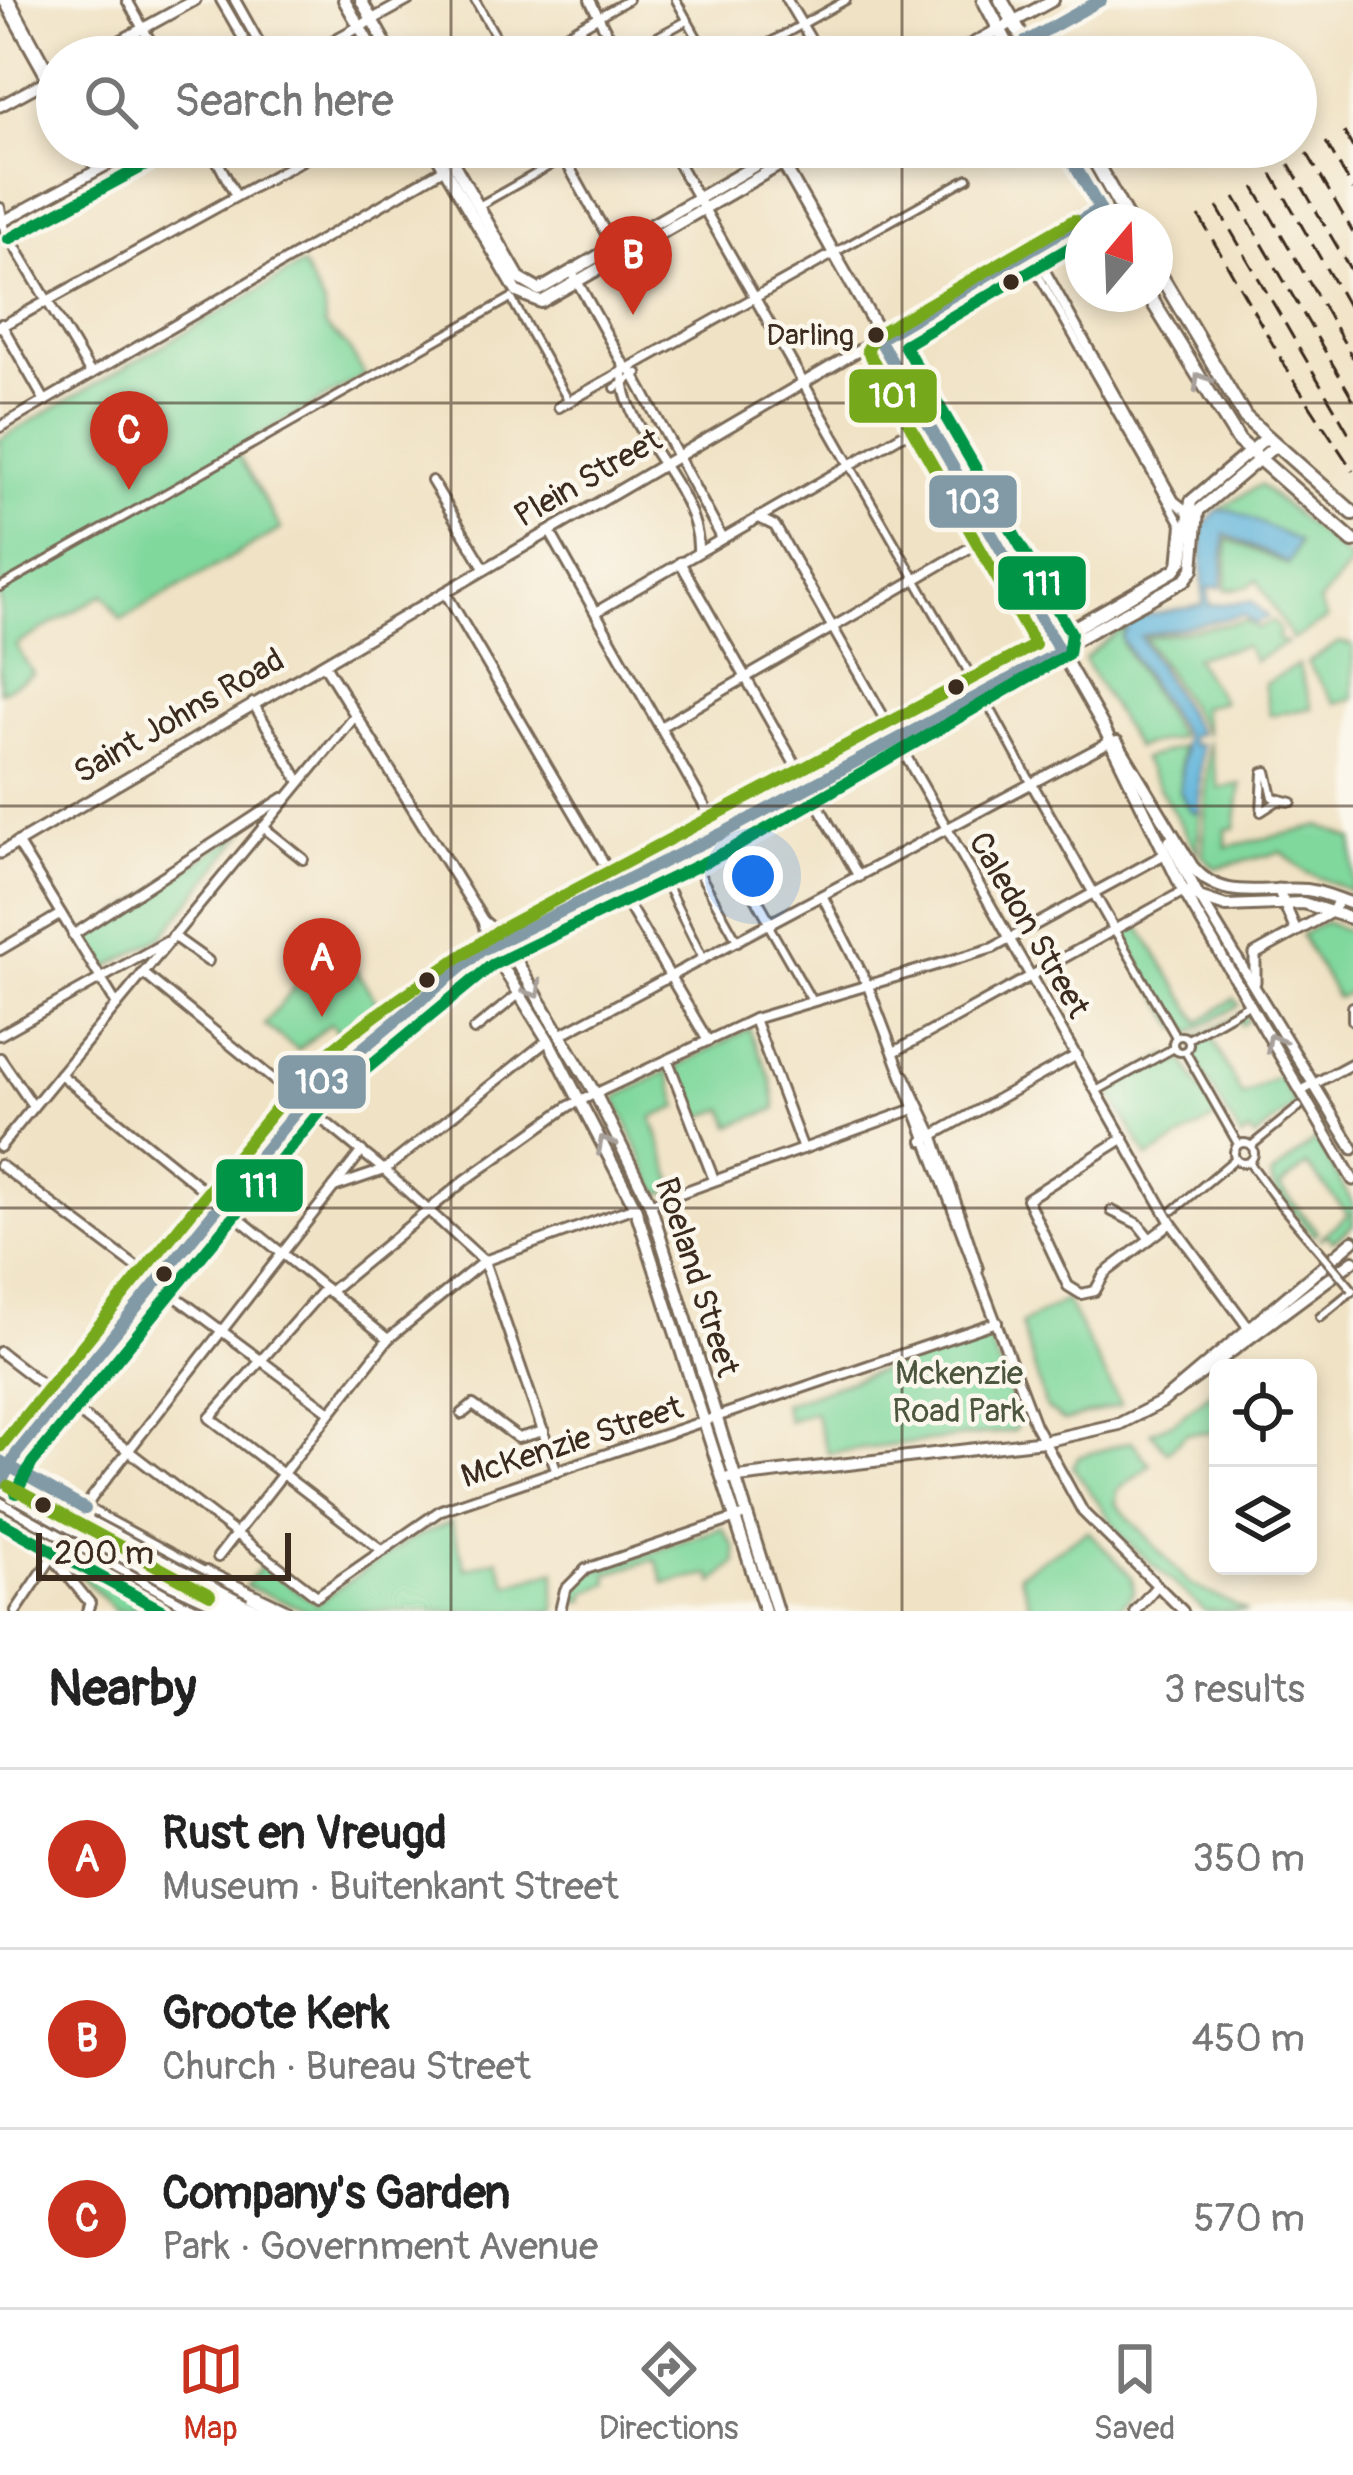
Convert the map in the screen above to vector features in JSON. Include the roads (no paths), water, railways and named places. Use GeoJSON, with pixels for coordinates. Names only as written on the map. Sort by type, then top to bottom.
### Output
{"type":"FeatureCollection","features":[{"type":"Feature","properties":{"kind":"main road"},"geometry":{"type":"LineString","coordinates":[[344,0],[364,36]]}},
{"type":"Feature","properties":{"kind":"main road"},"geometry":{"type":"LineString","coordinates":[[361,0],[381,36]]}},
{"type":"Feature","properties":{"kind":"main road"},"geometry":{"type":"LineString","coordinates":[[984,0],[1004,36]]}},
{"type":"Feature","properties":{"kind":"main road"},"geometry":{"type":"LineString","coordinates":[[1001,0],[1022,36]]}},
{"type":"Feature","properties":{"kind":"main road"},"geometry":{"type":"LineString","coordinates":[[986,36],[1053,0]]}},
{"type":"Feature","properties":{"kind":"main road"},"geometry":{"type":"LineString","coordinates":[[1036,36],[1101,0]]}},
{"type":"Feature","properties":{"kind":"main road"},"geometry":{"type":"LineString","coordinates":[[450,168],[530,295],[575,278],[754,168]]}},
{"type":"Feature","properties":{"kind":"main road"},"geometry":{"type":"LineString","coordinates":[[780,168],[1103,726],[1199,876],[1217,887],[1353,904]]}},
{"type":"Feature","properties":{"kind":"main road"},"geometry":{"type":"LineString","coordinates":[[1076,168],[1097,204]]}},
{"type":"Feature","properties":{"kind":"main road"},"geometry":{"type":"LineString","coordinates":[[1099,168],[1119,204]]}},
{"type":"Feature","properties":{"kind":"main road"},"geometry":{"type":"LineString","coordinates":[[575,278],[614,248],[701,203]]}},
{"type":"Feature","properties":{"kind":"main road"},"geometry":{"type":"LineString","coordinates":[[1173,296],[1239,407],[1270,442],[1353,513]]}},
{"type":"Feature","properties":{"kind":"main road"},"geometry":{"type":"LineString","coordinates":[[1160,312],[1256,457],[1353,541]]}},
{"type":"Feature","properties":{"kind":"main road"},"geometry":{"type":"LineString","coordinates":[[492,949],[722,833],[1188,578],[1191,513],[1270,442]]}},
{"type":"Feature","properties":{"kind":"main road"},"geometry":{"type":"LineString","coordinates":[[1112,741],[1165,854],[1188,889],[1202,901],[1226,906],[1279,896]]}},
{"type":"Feature","properties":{"kind":"main road"},"geometry":{"type":"LineString","coordinates":[[1155,805],[1188,889]]}},
{"type":"Feature","properties":{"kind":"main road"},"geometry":{"type":"LineString","coordinates":[[1336,905],[1353,919]]}},
{"type":"Feature","properties":{"kind":"main road","name":"Roeland Street"},"geometry":{"type":"LineString","coordinates":[[504,942],[596,1095],[650,1204],[708,1422]]}},
{"type":"Feature","properties":{"kind":"main road","name":"Roeland Street"},"geometry":{"type":"LineString","coordinates":[[492,949],[548,1040],[635,1208],[728,1479],[765,1611]]}},
{"type":"Feature","properties":{"kind":"main road"},"geometry":{"type":"LineString","coordinates":[[1172,1394],[1246,1325],[1353,1241]]}},
{"type":"Feature","properties":{"kind":"main road"},"geometry":{"type":"LineString","coordinates":[[728,1479],[1044,1441],[1119,1424],[1187,1389],[1353,1261]]}},
{"type":"Feature","properties":{"kind":"main road"},"geometry":{"type":"LineString","coordinates":[[3,1467],[238,1608]]}},
{"type":"Feature","properties":{"kind":"main road"},"geometry":{"type":"LineString","coordinates":[[0,1486],[170,1582],[238,1608],[259,1611]]}},
{"type":"Feature","properties":{"kind":"main road","name":"Roeland Street"},"geometry":{"type":"LineString","coordinates":[[739,1517],[777,1611]]}},
{"type":"Feature","properties":{"kind":"main road"},"geometry":{"type":"LineString","coordinates":[[206,1573],[285,1611]]}},
{"type":"Feature","properties":{"kind":"street"},"geometry":{"type":"LineString","coordinates":[[7,0],[36,49]]}},
{"type":"Feature","properties":{"kind":"street"},"geometry":{"type":"LineString","coordinates":[[127,0],[146,36]]}},
{"type":"Feature","properties":{"kind":"street"},"geometry":{"type":"LineString","coordinates":[[129,36],[195,0]]}},
{"type":"Feature","properties":{"kind":"street"},"geometry":{"type":"LineString","coordinates":[[221,0],[242,36]]}},
{"type":"Feature","properties":{"kind":"street"},"geometry":{"type":"LineString","coordinates":[[235,0],[256,36]]}},
{"type":"Feature","properties":{"kind":"street"},"geometry":{"type":"LineString","coordinates":[[342,36],[408,0]]}},
{"type":"Feature","properties":{"kind":"street"},"geometry":{"type":"LineString","coordinates":[[475,0],[496,36]]}},
{"type":"Feature","properties":{"kind":"street"},"geometry":{"type":"LineString","coordinates":[[590,0],[610,36]]}},
{"type":"Feature","properties":{"kind":"street"},"geometry":{"type":"LineString","coordinates":[[564,36],[628,0]]}},
{"type":"Feature","properties":{"kind":"street"},"geometry":{"type":"LineString","coordinates":[[676,0],[697,36]]}},
{"type":"Feature","properties":{"kind":"street"},"geometry":{"type":"LineString","coordinates":[[787,0],[808,36]]}},
{"type":"Feature","properties":{"kind":"street"},"geometry":{"type":"LineString","coordinates":[[781,36],[846,0]]}},
{"type":"Feature","properties":{"kind":"street"},"geometry":{"type":"LineString","coordinates":[[659,36],[688,20]]}},
{"type":"Feature","properties":{"kind":"street"},"geometry":{"type":"LineString","coordinates":[[0,106],[36,89]]}},
{"type":"Feature","properties":{"kind":"street"},"geometry":{"type":"LineString","coordinates":[[221,168],[236,196]]}},
{"type":"Feature","properties":{"kind":"street"},"geometry":{"type":"LineString","coordinates":[[45,401],[1,325],[279,168]]}},
{"type":"Feature","properties":{"kind":"street"},"geometry":{"type":"LineString","coordinates":[[0,427],[446,168]]}},
{"type":"Feature","properties":{"kind":"street"},"geometry":{"type":"LineString","coordinates":[[482,204],[546,168]]}},
{"type":"Feature","properties":{"kind":"street"},"geometry":{"type":"LineString","coordinates":[[570,168],[614,248]]}},
{"type":"Feature","properties":{"kind":"street"},"geometry":{"type":"LineString","coordinates":[[681,168],[1176,1037],[1174,1048]]}},
{"type":"Feature","properties":{"kind":"street"},"geometry":{"type":"LineString","coordinates":[[2,222],[99,169]]}},
{"type":"Feature","properties":{"kind":"street"},"geometry":{"type":"LineString","coordinates":[[559,407],[626,375],[753,297],[968,178]]}},
{"type":"Feature","properties":{"kind":"street"},"geometry":{"type":"LineString","coordinates":[[0,208],[2,222],[91,374]]}},
{"type":"Feature","properties":{"kind":"street"},"geometry":{"type":"LineString","coordinates":[[882,345],[1044,242]]}},
{"type":"Feature","properties":{"kind":"street"},"geometry":{"type":"LineString","coordinates":[[1032,248],[1174,501],[1191,513]]}},
{"type":"Feature","properties":{"kind":"street"},"geometry":{"type":"LineString","coordinates":[[882,345],[1051,254]]}},
{"type":"Feature","properties":{"kind":"street"},"geometry":{"type":"LineString","coordinates":[[1035,272],[1045,285],[1181,528],[1177,566],[1065,630],[899,352],[1035,272]]}},
{"type":"Feature","properties":{"kind":"street"},"geometry":{"type":"LineString","coordinates":[[575,278],[722,538]]}},
{"type":"Feature","properties":{"kind":"street"},"geometry":{"type":"LineString","coordinates":[[0,587],[511,298],[569,401]]}},
{"type":"Feature","properties":{"kind":"street","name":"Plein Street"},"geometry":{"type":"LineString","coordinates":[[324,664],[803,383],[882,345]]}},
{"type":"Feature","properties":{"kind":"street"},"geometry":{"type":"LineString","coordinates":[[626,375],[698,526],[698,551]]}},
{"type":"Feature","properties":{"kind":"street"},"geometry":{"type":"LineString","coordinates":[[596,611],[926,421]]}},
{"type":"Feature","properties":{"kind":"street"},"geometry":{"type":"LineString","coordinates":[[432,481],[485,569]]}},
{"type":"Feature","properties":{"kind":"street"},"geometry":{"type":"LineString","coordinates":[[759,518],[775,526],[783,504]]}},
{"type":"Feature","properties":{"kind":"street","name":"Caledon Street"},"geometry":{"type":"LineString","coordinates":[[775,526],[1171,1222],[1256,1337]]}},
{"type":"Feature","properties":{"kind":"street"},"geometry":{"type":"LineString","coordinates":[[550,532],[813,1002]]}},
{"type":"Feature","properties":{"kind":"street"},"geometry":{"type":"LineString","coordinates":[[662,726],[992,535]]}},
{"type":"Feature","properties":{"kind":"street"},"geometry":{"type":"LineString","coordinates":[[680,562],[859,878]]}},
{"type":"Feature","properties":{"kind":"street"},"geometry":{"type":"LineString","coordinates":[[445,592],[623,884],[708,1041]]}},
{"type":"Feature","properties":{"kind":"street","name":"Saint Johns Road"},"geometry":{"type":"LineString","coordinates":[[0,853],[324,664]]}},
{"type":"Feature","properties":{"kind":"street","name":"Roeland Street"},"geometry":{"type":"LineString","coordinates":[[324,664],[483,921],[492,949]]}},
{"type":"Feature","properties":{"kind":"street"},"geometry":{"type":"LineString","coordinates":[[253,703],[300,782]]}},
{"type":"Feature","properties":{"kind":"street"},"geometry":{"type":"LineString","coordinates":[[0,1147],[357,714]]}},
{"type":"Feature","properties":{"kind":"street"},"geometry":{"type":"LineString","coordinates":[[562,1034],[1112,741]]}},
{"type":"Feature","properties":{"kind":"street"},"geometry":{"type":"LineString","coordinates":[[1267,771],[1273,797],[1292,799],[1262,812],[1263,772],[1267,771]]}},
{"type":"Feature","properties":{"kind":"street"},"geometry":{"type":"LineString","coordinates":[[74,935],[291,792]]}},
{"type":"Feature","properties":{"kind":"street"},"geometry":{"type":"LineString","coordinates":[[263,827],[303,859]]}},
{"type":"Feature","properties":{"kind":"street"},"geometry":{"type":"LineString","coordinates":[[17,842],[117,1005]]}},
{"type":"Feature","properties":{"kind":"street"},"geometry":{"type":"LineString","coordinates":[[687,851],[738,942]]}},
{"type":"Feature","properties":{"kind":"street"},"geometry":{"type":"LineString","coordinates":[[383,1551],[210,1418],[259,1357],[327,1290],[428,1210],[581,1101],[754,1019],[1009,938],[1165,854]]}},
{"type":"Feature","properties":{"kind":"street"},"geometry":{"type":"LineString","coordinates":[[656,866],[703,959]]}},
{"type":"Feature","properties":{"kind":"street"},"geometry":{"type":"LineString","coordinates":[[893,1052],[1188,889],[1353,1180]]}},
{"type":"Feature","properties":{"kind":"street"},"geometry":{"type":"LineString","coordinates":[[1279,896],[1296,931]]}},
{"type":"Feature","properties":{"kind":"street"},"geometry":{"type":"LineString","coordinates":[[823,897],[934,1137],[973,1240],[978,1274]]}},
{"type":"Feature","properties":{"kind":"street"},"geometry":{"type":"LineString","coordinates":[[1202,901],[1234,962],[1255,982],[1353,1149]]}},
{"type":"Feature","properties":{"kind":"street"},"geometry":{"type":"LineString","coordinates":[[1255,982],[1255,954],[1336,905]]}},
{"type":"Feature","properties":{"kind":"street"},"geometry":{"type":"LineString","coordinates":[[0,950],[62,914]]}},
{"type":"Feature","properties":{"kind":"street","name":"Roeland Street"},"geometry":{"type":"LineString","coordinates":[[483,921],[504,942]]}},
{"type":"Feature","properties":{"kind":"street"},"geometry":{"type":"LineString","coordinates":[[172,938],[208,961]]}},
{"type":"Feature","properties":{"kind":"street"},"geometry":{"type":"LineString","coordinates":[[0,1035],[172,938]]}},
{"type":"Feature","properties":{"kind":"street"},"geometry":{"type":"LineString","coordinates":[[0,1486],[3,1467],[302,1103],[345,1060],[420,1005],[436,1000],[492,949]]}},
{"type":"Feature","properties":{"kind":"street"},"geometry":{"type":"LineString","coordinates":[[143,973],[362,1151],[484,1261],[557,1472]]}},
{"type":"Feature","properties":{"kind":"street"},"geometry":{"type":"LineString","coordinates":[[474,1030],[519,994]]}},
{"type":"Feature","properties":{"kind":"street"},"geometry":{"type":"LineString","coordinates":[[1176,1037],[1188,1039],[1252,1003]]}},
{"type":"Feature","properties":{"kind":"street"},"geometry":{"type":"LineString","coordinates":[[1353,1006],[1353,1020]]}},
{"type":"Feature","properties":{"kind":"street"},"geometry":{"type":"LineString","coordinates":[[754,1019],[802,1149]]}},
{"type":"Feature","properties":{"kind":"street"},"geometry":{"type":"LineString","coordinates":[[1174,1210],[1235,1159],[1238,1144],[1185,1051],[1188,1039]]}},
{"type":"Feature","properties":{"kind":"street"},"geometry":{"type":"LineString","coordinates":[[332,1187],[384,1170],[548,1040]]}},
{"type":"Feature","properties":{"kind":"street"},"geometry":{"type":"LineString","coordinates":[[1098,1090],[1174,1048],[1185,1051]]}},
{"type":"Feature","properties":{"kind":"street"},"geometry":{"type":"LineString","coordinates":[[923,1142],[1077,1055]]}},
{"type":"Feature","properties":{"kind":"street"},"geometry":{"type":"LineString","coordinates":[[0,1058],[33,1107]]}},
{"type":"Feature","properties":{"kind":"street"},"geometry":{"type":"LineString","coordinates":[[668,1060],[714,1180]]}},
{"type":"Feature","properties":{"kind":"street"},"geometry":{"type":"LineString","coordinates":[[1301,1090],[1353,1063]]}},
{"type":"Feature","properties":{"kind":"street"},"geometry":{"type":"LineString","coordinates":[[898,1064],[923,1142],[1044,1441],[1083,1512],[1183,1611]]}},
{"type":"Feature","properties":{"kind":"street"},"geometry":{"type":"LineString","coordinates":[[60,1074],[388,1339]]}},
{"type":"Feature","properties":{"kind":"street"},"geometry":{"type":"LineString","coordinates":[[1299,1107],[1251,1146],[1250,1162],[1353,1289],[1320,1317]]}},
{"type":"Feature","properties":{"kind":"street"},"geometry":{"type":"LineString","coordinates":[[650,1204],[911,1110]]}},
{"type":"Feature","properties":{"kind":"street"},"geometry":{"type":"LineString","coordinates":[[1124,1138],[1031,1193],[1028,1206],[1068,1286],[1081,1294],[1095,1291],[1105,1273],[1171,1222]]}},
{"type":"Feature","properties":{"kind":"street"},"geometry":{"type":"LineString","coordinates":[[1238,1144],[1251,1146]]}},
{"type":"Feature","properties":{"kind":"street"},"geometry":{"type":"LineString","coordinates":[[16,1611],[129,1449],[362,1151]]}},
{"type":"Feature","properties":{"kind":"street"},"geometry":{"type":"LineString","coordinates":[[1235,1159],[1250,1162]]}},
{"type":"Feature","properties":{"kind":"street"},"geometry":{"type":"LineString","coordinates":[[0,1165],[330,1412]]}},
{"type":"Feature","properties":{"kind":"street"},"geometry":{"type":"LineString","coordinates":[[218,1557],[388,1339],[484,1261],[635,1208]]}},
{"type":"Feature","properties":{"kind":"street"},"geometry":{"type":"LineString","coordinates":[[1112,1211],[1138,1224],[1150,1239]]}},
{"type":"Feature","properties":{"kind":"street","name":"McKenzie Street"},"geometry":{"type":"LineString","coordinates":[[235,1535],[316,1596],[441,1510],[997,1322]]}},
{"type":"Feature","properties":{"kind":"street"},"geometry":{"type":"LineString","coordinates":[[0,1352],[235,1535]]}},
{"type":"Feature","properties":{"kind":"street"},"geometry":{"type":"LineString","coordinates":[[462,1414],[473,1405],[518,1438],[544,1431]]}},
{"type":"Feature","properties":{"kind":"street"},"geometry":{"type":"LineString","coordinates":[[3,1467],[206,1573]]}},
{"type":"Feature","properties":{"kind":"street"},"geometry":{"type":"LineString","coordinates":[[0,1502],[195,1610]]}},
{"type":"Feature","properties":{"kind":"street"},"geometry":{"type":"LineString","coordinates":[[560,1611],[565,1590],[586,1569],[739,1517]]}},
{"type":"Feature","properties":{"kind":"street"},"geometry":{"type":"LineString","coordinates":[[54,1559],[86,1598],[87,1611]]}},
{"type":"Feature","properties":{"kind":"street"},"geometry":{"type":"LineString","coordinates":[[1136,1611],[1156,1587]]}},
{"type":"Feature","properties":{"kind":"water"},"geometry":{"type":"Polygon","coordinates":[[[1232,510],[1298,541],[1289,563],[1225,534],[1222,587],[1208,588],[1209,605],[1251,601],[1268,617],[1255,624],[1243,615],[1140,636],[1199,734],[1190,736],[1192,745],[1201,744],[1199,813],[1192,812],[1180,792],[1184,737],[1121,638],[1134,618],[1203,605],[1202,529],[1216,511],[1232,510]]]}},
{"type":"Feature","properties":{"kind":"tunnel"},"geometry":{"type":"LineString","coordinates":[[1044,242],[1116,200]]}},
{"type":"Feature","properties":{"kind":"tunnel"},"geometry":{"type":"LineString","coordinates":[[1051,254],[1065,246]]}},
{"type":"Feature","properties":{"kind":"railway"},"geometry":{"type":"LineString","coordinates":[[1344,132],[1353,148]]}},
{"type":"Feature","properties":{"kind":"railway"},"geometry":{"type":"LineString","coordinates":[[1326,142],[1353,190]]}},
{"type":"Feature","properties":{"kind":"railway"},"geometry":{"type":"LineString","coordinates":[[1291,168],[1353,274]]}},
{"type":"Feature","properties":{"kind":"railway"},"geometry":{"type":"LineString","coordinates":[[1316,168],[1353,232]]}},
{"type":"Feature","properties":{"kind":"railway"},"geometry":{"type":"LineString","coordinates":[[1272,174],[1353,315]]}},
{"type":"Feature","properties":{"kind":"railway"},"geometry":{"type":"LineString","coordinates":[[1254,187],[1353,358]]}},
{"type":"Feature","properties":{"kind":"railway"},"geometry":{"type":"LineString","coordinates":[[1235,197],[1353,399]]}},
{"type":"Feature","properties":{"kind":"railway"},"geometry":{"type":"LineString","coordinates":[[1217,207],[1353,440]]}},
{"type":"Feature","properties":{"kind":"railway"},"geometry":{"type":"LineString","coordinates":[[1199,216],[1294,381],[1353,471]]}},
{"type":"Feature","properties":{"kind":"place","name":"Groote Kerk"},"geometry":{"type":"Point","coordinates":[633,315]}},
{"type":"Feature","properties":{"kind":"place","name":"Darling"},"geometry":{"type":"Point","coordinates":[876,335]}},
{"type":"Feature","properties":{"kind":"place","name":"Company's Garden"},"geometry":{"type":"Point","coordinates":[129,490]}},
{"type":"Feature","properties":{"kind":"place","name":"Rust en Vreugd"},"geometry":{"type":"Point","coordinates":[322,1017]}},
{"type":"Feature","properties":{"kind":"park label","name":"Mckenzie Road Park"},"geometry":{"type":"Point","coordinates":[959,1392]}}]}
